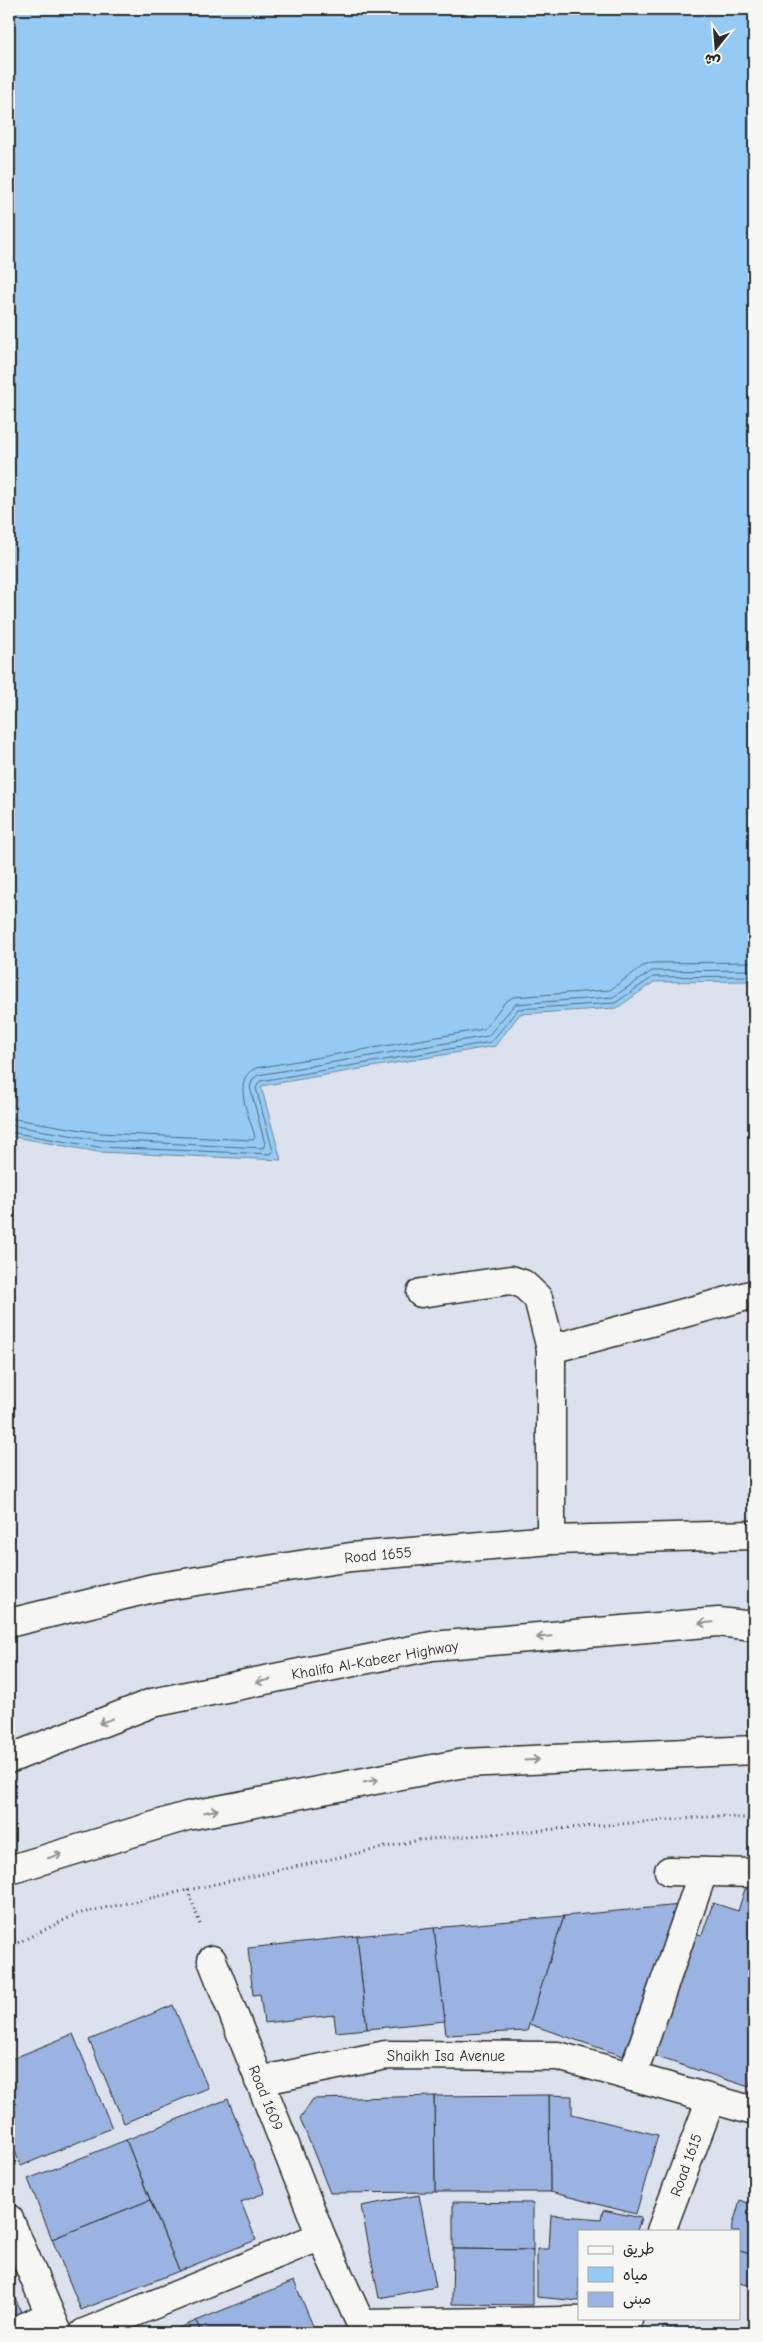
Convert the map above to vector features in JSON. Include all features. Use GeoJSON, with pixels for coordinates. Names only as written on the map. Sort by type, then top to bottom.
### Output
{"type":"FeatureCollection","features":[{"type":"Feature","properties":{"kind":"street"},"geometry":{"type":"LineString","coordinates":[[420,1293],[511,1280],[523,1284],[538,1298],[551,1349],[552,1540]]}},
{"type":"Feature","properties":{"kind":"street"},"geometry":{"type":"LineString","coordinates":[[551,1349],[754,1294]]}},
{"type":"Feature","properties":{"kind":"street","name":"Road 1655"},"geometry":{"type":"LineString","coordinates":[[9,1624],[153,1588],[332,1560],[552,1540],[754,1535]]}},
{"type":"Feature","properties":{"kind":"street","name":"Khalifa Al-Kabeer Highway"},"geometry":{"type":"LineString","coordinates":[[9,1759],[152,1703],[432,1646],[718,1622],[754,1626]]}},
{"type":"Feature","properties":{"kind":"street"},"geometry":{"type":"LineString","coordinates":[[9,1870],[187,1816],[464,1763],[754,1750]]}},
{"type":"Feature","properties":{"kind":"street"},"geometry":{"type":"LineString","coordinates":[[669,1871],[754,1873]]}},
{"type":"Feature","properties":{"kind":"street"},"geometry":{"type":"LineString","coordinates":[[632,2076],[704,1872]]}},
{"type":"Feature","properties":{"kind":"street","name":"Road 1609"},"geometry":{"type":"LineString","coordinates":[[212,1960],[321,2236],[363,2329]]}},
{"type":"Feature","properties":{"kind":"street","name":"Shaikh Isa Avenue"},"geometry":{"type":"LineString","coordinates":[[259,2081],[386,2055],[558,2056],[754,2111]]}},
{"type":"Feature","properties":{"kind":"street","name":"Road 1615"},"geometry":{"type":"LineString","coordinates":[[661,2230],[710,2099]]}},
{"type":"Feature","properties":{"kind":"street"},"geometry":{"type":"LineString","coordinates":[[9,2219],[54,2325],[9,2333]]}},
{"type":"Feature","properties":{"kind":"street"},"geometry":{"type":"LineString","coordinates":[[84,2333],[321,2236]]}},
{"type":"Feature","properties":{"kind":"street"},"geometry":{"type":"LineString","coordinates":[[363,2329],[627,2324]]}},
{"type":"Feature","properties":{"kind":"path"},"geometry":{"type":"LineString","coordinates":[[9,1946],[77,1914],[419,1840],[719,1816],[754,1818]]}},
{"type":"Feature","properties":{"kind":"path"},"geometry":{"type":"LineString","coordinates":[[188,1890],[212,1960]]}},
{"type":"Feature","properties":{"kind":"water"},"geometry":{"type":"Polygon","coordinates":[[[9,9],[754,9],[754,981],[654,982],[617,1008],[520,1014],[495,1046],[261,1086],[281,1160],[98,1152],[9,1136],[9,9]]]}},
{"type":"Feature","properties":{"kind":"building"},"geometry":{"type":"Polygon","coordinates":[[[745,1889],[754,1889],[754,2071],[749,2087],[654,2056],[694,1933],[702,1935],[713,1903],[738,1911],[745,1889]]]}},
{"type":"Feature","properties":{"kind":"building"},"geometry":{"type":"Polygon","coordinates":[[[681,1905],[623,2056],[529,2024],[564,1916],[681,1905]]]}},
{"type":"Feature","properties":{"kind":"building"},"geometry":{"type":"Polygon","coordinates":[[[564,1916],[527,2031],[446,2035],[434,1928],[564,1916]]]}},
{"type":"Feature","properties":{"kind":"building"},"geometry":{"type":"Polygon","coordinates":[[[434,1928],[445,2021],[367,2029],[357,1936],[434,1928]]]}},
{"type":"Feature","properties":{"kind":"building"},"geometry":{"type":"Polygon","coordinates":[[[357,1936],[367,2029],[336,2032],[334,2015],[264,2023],[260,1994],[253,1995],[248,1948],[357,1936]]]}},
{"type":"Feature","properties":{"kind":"building"},"geometry":{"type":"Polygon","coordinates":[[[173,2005],[208,2088],[124,2123],[89,2040],[173,2005]]]}},
{"type":"Feature","properties":{"kind":"building"},"geometry":{"type":"Polygon","coordinates":[[[73,2034],[112,2128],[21,2166],[9,2137],[9,2060],[73,2034]]]}},
{"type":"Feature","properties":{"kind":"building"},"geometry":{"type":"Polygon","coordinates":[[[549,2095],[572,2096],[572,2114],[658,2135],[636,2214],[550,2192],[549,2095]]]}},
{"type":"Feature","properties":{"kind":"building"},"geometry":{"type":"Polygon","coordinates":[[[549,2095],[550,2192],[435,2192],[434,2096],[549,2095]]]}},
{"type":"Feature","properties":{"kind":"building"},"geometry":{"type":"Polygon","coordinates":[[[434,2096],[435,2192],[330,2193],[300,2118],[313,2099],[434,2096]]]}},
{"type":"Feature","properties":{"kind":"building"},"geometry":{"type":"Polygon","coordinates":[[[228,2099],[265,2193],[241,2202],[256,2240],[179,2271],[126,2140],[228,2099]]]}},
{"type":"Feature","properties":{"kind":"building"},"geometry":{"type":"Polygon","coordinates":[[[126,2140],[150,2200],[52,2239],[28,2179],[126,2140]]]}},
{"type":"Feature","properties":{"kind":"building"},"geometry":{"type":"Polygon","coordinates":[[[419,2195],[436,2287],[379,2298],[361,2206],[419,2195]]]}},
{"type":"Feature","properties":{"kind":"building"},"geometry":{"type":"Polygon","coordinates":[[[150,2200],[179,2271],[81,2310],[52,2239],[150,2200]]]}},
{"type":"Feature","properties":{"kind":"building"},"geometry":{"type":"Polygon","coordinates":[[[740,2200],[754,2205],[754,2255],[740,2251],[740,2230],[731,2230],[740,2200]]]}},
{"type":"Feature","properties":{"kind":"building"},"geometry":{"type":"Polygon","coordinates":[[[453,2202],[533,2203],[533,2250],[453,2249],[453,2202]]]}},
{"type":"Feature","properties":{"kind":"building"},"geometry":{"type":"Polygon","coordinates":[[[603,2210],[641,2218],[637,2230],[578,2230],[578,2301],[537,2297],[537,2249],[549,2249],[551,2215],[601,2219],[603,2210]]]}},
{"type":"Feature","properties":{"kind":"building"},"geometry":{"type":"Polygon","coordinates":[[[453,2249],[533,2250],[533,2305],[452,2304],[453,2249]]]}},
{"type":"Feature","properties":{"kind":"building"},"geometry":{"type":"Polygon","coordinates":[[[740,2251],[754,2255],[754,2287],[740,2283],[740,2251]]]}},
{"type":"Feature","properties":{"kind":"building"},"geometry":{"type":"Polygon","coordinates":[[[294,2281],[316,2333],[201,2333],[196,2321],[294,2281]]]}},
{"type":"Feature","properties":{"kind":"building"},"geometry":{"type":"Polygon","coordinates":[[[9,2284],[30,2333],[9,2333],[9,2284]]]}},
{"type":"Feature","properties":{"kind":"building"},"geometry":{"type":"Polygon","coordinates":[[[196,2321],[201,2333],[167,2333],[196,2321]]]}},
{"type":"Feature","properties":{"kind":"building"},"geometry":{"type":"Polygon","coordinates":[[[664,2326],[684,2333],[661,2333],[664,2326]]]}}]}
